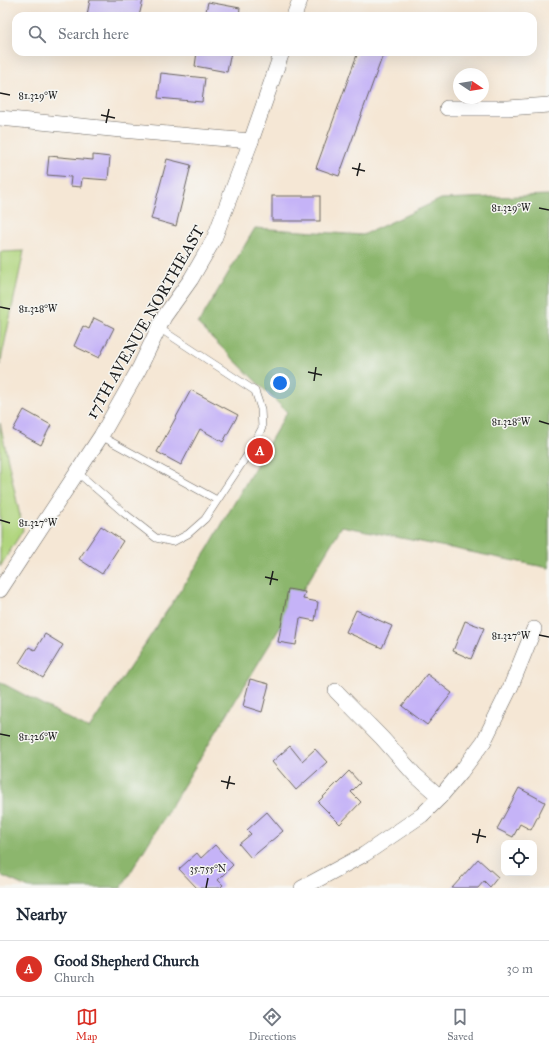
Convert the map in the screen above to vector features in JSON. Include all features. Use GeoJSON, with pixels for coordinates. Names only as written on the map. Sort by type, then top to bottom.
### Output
{"type":"FeatureCollection","features":[{"type":"Feature","properties":{"kind":"street"},"geometry":{"type":"LineString","coordinates":[[296,12],[300,0]]}},
{"type":"Feature","properties":{"kind":"street","name":"17TH AVENUE NORTHEAST"},"geometry":{"type":"LineString","coordinates":[[0,590],[100,436],[139,369],[164,317],[191,279],[214,239],[281,56]]}},
{"type":"Feature","properties":{"kind":"street"},"geometry":{"type":"LineString","coordinates":[[447,108],[508,108],[549,105]]}},
{"type":"Feature","properties":{"kind":"street"},"geometry":{"type":"LineString","coordinates":[[0,118],[250,141]]}},
{"type":"Feature","properties":{"kind":"street"},"geometry":{"type":"LineString","coordinates":[[302,888],[365,854],[422,815],[440,797],[484,741],[511,686],[534,629]]}},
{"type":"Feature","properties":{"kind":"street"},"geometry":{"type":"LineString","coordinates":[[336,691],[382,738],[415,775],[440,797]]}},
{"type":"Feature","properties":{"kind":"lane"},"geometry":{"type":"LineString","coordinates":[[77,472],[124,513],[156,538],[173,542],[188,534],[204,519],[250,451],[262,428],[261,408],[255,390],[159,328]]}},
{"type":"Feature","properties":{"kind":"lane"},"geometry":{"type":"LineString","coordinates":[[100,436],[217,500]]}},
{"type":"Feature","properties":{"kind":"green space"},"geometry":{"type":"Polygon","coordinates":[[[549,195],[549,568],[342,526],[121,888],[29,888],[0,875],[0,682],[89,729],[207,550],[287,412],[198,324],[255,228],[363,235],[441,199],[549,195]]]}},
{"type":"Feature","properties":{"kind":"green space"},"geometry":{"type":"Polygon","coordinates":[[[24,251],[0,365],[0,252],[24,251]]]}},
{"type":"Feature","properties":{"kind":"green space"},"geometry":{"type":"Polygon","coordinates":[[[0,423],[23,530],[0,567],[0,423]]]}},
{"type":"Feature","properties":{"kind":"building"},"geometry":{"type":"Polygon","coordinates":[[[90,0],[143,0],[140,12],[88,12],[90,0]]]}},
{"type":"Feature","properties":{"kind":"building"},"geometry":{"type":"Polygon","coordinates":[[[208,2],[240,8],[240,12],[206,12],[208,2]]]}},
{"type":"Feature","properties":{"kind":"building"},"geometry":{"type":"Polygon","coordinates":[[[196,56],[230,56],[227,72],[195,66],[196,56]]]}},
{"type":"Feature","properties":{"kind":"building"},"geometry":{"type":"Polygon","coordinates":[[[357,56],[383,56],[339,176],[316,168],[357,56]]]}},
{"type":"Feature","properties":{"kind":"building"},"geometry":{"type":"Polygon","coordinates":[[[161,73],[205,78],[202,102],[158,98],[161,73]]]}},
{"type":"Feature","properties":{"kind":"building"},"geometry":{"type":"Polygon","coordinates":[[[93,155],[110,157],[108,180],[82,178],[81,187],[70,186],[71,177],[47,175],[49,156],[93,160],[93,155]]]}},
{"type":"Feature","properties":{"kind":"building"},"geometry":{"type":"Polygon","coordinates":[[[167,159],[191,165],[176,226],[151,219],[167,159]]]}},
{"type":"Feature","properties":{"kind":"building"},"geometry":{"type":"Polygon","coordinates":[[[272,196],[320,196],[320,221],[272,221],[272,196]]]}},
{"type":"Feature","properties":{"kind":"building"},"geometry":{"type":"Polygon","coordinates":[[[94,318],[114,328],[99,358],[74,346],[83,326],[89,329],[94,318]]]}},
{"type":"Feature","properties":{"kind":"building"},"geometry":{"type":"Polygon","coordinates":[[[191,390],[238,415],[223,442],[200,429],[181,465],[157,452],[191,390]]]}},
{"type":"Feature","properties":{"kind":"building"},"geometry":{"type":"Polygon","coordinates":[[[24,410],[51,425],[41,445],[13,430],[24,410]]]}},
{"type":"Feature","properties":{"kind":"building"},"geometry":{"type":"Polygon","coordinates":[[[101,526],[123,541],[102,574],[79,559],[101,526]]]}},
{"type":"Feature","properties":{"kind":"building"},"geometry":{"type":"Polygon","coordinates":[[[288,589],[305,592],[303,599],[318,602],[315,621],[300,618],[296,645],[278,642],[288,589]]]}},
{"type":"Feature","properties":{"kind":"building"},"geometry":{"type":"Polygon","coordinates":[[[356,610],[392,626],[382,648],[346,632],[356,610]]]}},
{"type":"Feature","properties":{"kind":"building"},"geometry":{"type":"Polygon","coordinates":[[[465,621],[484,628],[471,659],[453,651],[465,621]]]}},
{"type":"Feature","properties":{"kind":"building"},"geometry":{"type":"Polygon","coordinates":[[[45,634],[63,645],[43,678],[19,663],[29,647],[35,650],[45,634]]]}},
{"type":"Feature","properties":{"kind":"building"},"geometry":{"type":"Polygon","coordinates":[[[427,674],[452,693],[427,725],[402,706],[427,674]]]}},
{"type":"Feature","properties":{"kind":"building"},"geometry":{"type":"Polygon","coordinates":[[[250,679],[269,684],[262,712],[243,706],[250,679]]]}},
{"type":"Feature","properties":{"kind":"building"},"geometry":{"type":"Polygon","coordinates":[[[290,746],[302,761],[315,749],[327,762],[296,790],[272,762],[290,746]]]}},
{"type":"Feature","properties":{"kind":"building"},"geometry":{"type":"Polygon","coordinates":[[[349,771],[360,783],[351,792],[361,802],[340,824],[318,802],[349,771]]]}},
{"type":"Feature","properties":{"kind":"building"},"geometry":{"type":"Polygon","coordinates":[[[519,788],[545,802],[531,830],[520,824],[513,837],[497,829],[519,788]]]}},
{"type":"Feature","properties":{"kind":"building"},"geometry":{"type":"Polygon","coordinates":[[[267,812],[283,831],[251,858],[239,844],[251,834],[247,830],[267,812]]]}},
{"type":"Feature","properties":{"kind":"building"},"geometry":{"type":"Polygon","coordinates":[[[215,845],[233,865],[218,880],[223,885],[220,888],[197,888],[179,869],[197,853],[201,858],[215,845]]]}},
{"type":"Feature","properties":{"kind":"building"},"geometry":{"type":"Polygon","coordinates":[[[478,859],[498,877],[490,887],[484,881],[478,888],[452,888],[478,859]]]}},
{"type":"Feature","properties":{"kind":"place","name":"Good Shepherd Church"},"geometry":{"type":"Point","coordinates":[260,451]}}]}
